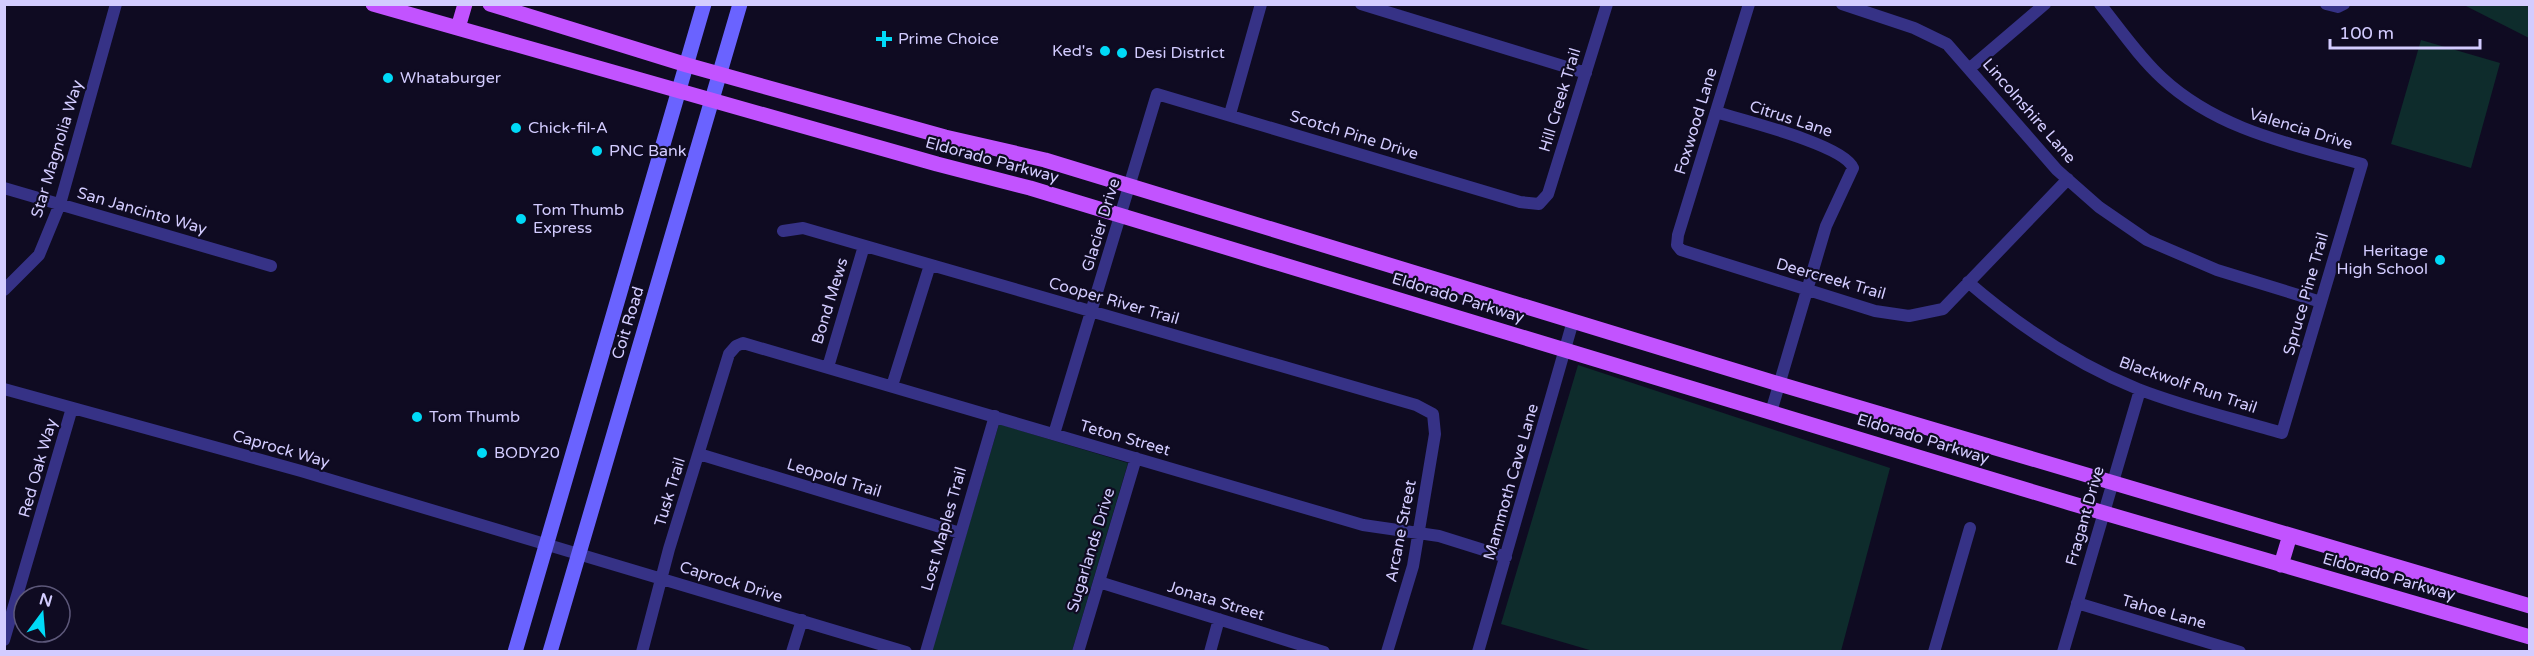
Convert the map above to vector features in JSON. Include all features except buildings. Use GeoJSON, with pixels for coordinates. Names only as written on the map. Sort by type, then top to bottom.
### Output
{"type":"FeatureCollection","features":[{"type":"Feature","properties":{"kind":"main road","name":"Eldorado Parkway"},"geometry":{"type":"LineString","coordinates":[[373,4],[713,102],[1030,188],[2103,513],[2529,637]]}},
{"type":"Feature","properties":{"kind":"main road"},"geometry":{"type":"LineString","coordinates":[[458,28],[465,4]]}},
{"type":"Feature","properties":{"kind":"main road","name":"Eldorado Parkway"},"geometry":{"type":"LineString","coordinates":[[490,4],[687,65],[945,137],[1045,160],[1779,384],[2529,606]]}},
{"type":"Feature","properties":{"kind":"main road","name":"Coit Road"},"geometry":{"type":"LineString","coordinates":[[515,651],[704,4]]}},
{"type":"Feature","properties":{"kind":"main road","name":"Coit Road"},"geometry":{"type":"LineString","coordinates":[[550,651],[740,4]]}},
{"type":"Feature","properties":{"kind":"main road"},"geometry":{"type":"LineString","coordinates":[[937,164],[945,137]]}},
{"type":"Feature","properties":{"kind":"main road"},"geometry":{"type":"LineString","coordinates":[[2281,565],[2290,535]]}},
{"type":"Feature","properties":{"kind":"street","name":"Star Magnolia Way"},"geometry":{"type":"LineString","coordinates":[[4,290],[39,255],[60,204],[116,4]]}},
{"type":"Feature","properties":{"kind":"street"},"geometry":{"type":"LineString","coordinates":[[1230,114],[1261,4]]}},
{"type":"Feature","properties":{"kind":"street"},"geometry":{"type":"LineString","coordinates":[[1361,4],[1586,73]]}},
{"type":"Feature","properties":{"kind":"street","name":"Hill Creek Trail"},"geometry":{"type":"LineString","coordinates":[[1541,203],[1548,194],[1607,4]]}},
{"type":"Feature","properties":{"kind":"street","name":"Foxwood Lane"},"geometry":{"type":"LineString","coordinates":[[1678,247],[1678,235],[1749,4]]}},
{"type":"Feature","properties":{"kind":"street","name":"Lincolnshire Lane"},"geometry":{"type":"LineString","coordinates":[[1842,4],[1934,36],[1947,44],[2057,170],[2099,207],[2147,240],[2217,270],[2321,302]]}},
{"type":"Feature","properties":{"kind":"street"},"geometry":{"type":"LineString","coordinates":[[1970,68],[2046,4]]}},
{"type":"Feature","properties":{"kind":"street","name":"Valencia Drive"},"geometry":{"type":"LineString","coordinates":[[2100,4],[2161,77],[2200,109],[2250,132],[2362,164]]}},
{"type":"Feature","properties":{"kind":"street"},"geometry":{"type":"LineString","coordinates":[[2326,4],[2344,5]]}},
{"type":"Feature","properties":{"kind":"street","name":"Scotch Pine Drive"},"geometry":{"type":"LineString","coordinates":[[1157,94],[1520,202],[1535,205],[1541,203]]}},
{"type":"Feature","properties":{"kind":"street","name":"Glacier Drive"},"geometry":{"type":"LineString","coordinates":[[1054,434],[1157,94]]}},
{"type":"Feature","properties":{"kind":"street","name":"Citrus Lane"},"geometry":{"type":"LineString","coordinates":[[1716,112],[1823,146],[1845,157],[1852,165],[1852,171],[1826,226],[1808,290]]}},
{"type":"Feature","properties":{"kind":"street","name":"Spruce Pine Trail"},"geometry":{"type":"LineString","coordinates":[[2282,434],[2362,164]]}},
{"type":"Feature","properties":{"kind":"street","name":"Deercreek Trail"},"geometry":{"type":"LineString","coordinates":[[1678,247],[1689,254],[1875,311],[1909,316],[1942,309],[2068,178]]}},
{"type":"Feature","properties":{"kind":"street","name":"San Jancinto Way"},"geometry":{"type":"LineString","coordinates":[[4,188],[271,266]]}},
{"type":"Feature","properties":{"kind":"street","name":"Cooper River Trail"},"geometry":{"type":"LineString","coordinates":[[783,231],[803,228],[1416,405],[1433,414]]}},
{"type":"Feature","properties":{"kind":"street","name":"Bond Mews"},"geometry":{"type":"LineString","coordinates":[[828,367],[864,246]]}},
{"type":"Feature","properties":{"kind":"street"},"geometry":{"type":"LineString","coordinates":[[892,386],[930,265]]}},
{"type":"Feature","properties":{"kind":"street","name":"Blackwolf Run Trail"},"geometry":{"type":"LineString","coordinates":[[1968,282],[2046,343],[2092,368],[2140,390],[2282,434]]}},
{"type":"Feature","properties":{"kind":"street"},"geometry":{"type":"LineString","coordinates":[[1771,412],[1808,290]]}},
{"type":"Feature","properties":{"kind":"street","name":"Mammoth Cave Lane"},"geometry":{"type":"LineString","coordinates":[[1478,651],[1567,350],[1573,321]]}},
{"type":"Feature","properties":{"kind":"street","name":"Teton Street"},"geometry":{"type":"LineString","coordinates":[[736,346],[743,343],[751,344],[1364,525],[1439,536],[1506,557]]}},
{"type":"Feature","properties":{"kind":"street","name":"Tusk Trail"},"geometry":{"type":"LineString","coordinates":[[642,651],[729,354],[736,346]]}},
{"type":"Feature","properties":{"kind":"street","name":"Caprock Way"},"geometry":{"type":"LineString","coordinates":[[4,389],[292,469],[546,544]]}},
{"type":"Feature","properties":{"kind":"street","name":"Fragant Drive"},"geometry":{"type":"LineString","coordinates":[[2063,651],[2140,390]]}},
{"type":"Feature","properties":{"kind":"street","name":"Red Oak Way"},"geometry":{"type":"LineString","coordinates":[[4,640],[72,408]]}},
{"type":"Feature","properties":{"kind":"street","name":"Arcane Street"},"geometry":{"type":"LineString","coordinates":[[1387,651],[1403,603],[1418,533],[1435,435],[1433,414]]}},
{"type":"Feature","properties":{"kind":"street","name":"Lost Maples Trail"},"geometry":{"type":"LineString","coordinates":[[926,651],[995,416]]}},
{"type":"Feature","properties":{"kind":"street","name":"Leopold Trail"},"geometry":{"type":"LineString","coordinates":[[699,454],[960,534]]}},
{"type":"Feature","properties":{"kind":"street","name":"Sugarlands Drive"},"geometry":{"type":"LineString","coordinates":[[1078,651],[1136,458]]}},
{"type":"Feature","properties":{"kind":"street"},"geometry":{"type":"LineString","coordinates":[[1934,651],[1970,528]]}},
{"type":"Feature","properties":{"kind":"street","name":"Caprock Drive"},"geometry":{"type":"LineString","coordinates":[[546,544],[906,651]]}},
{"type":"Feature","properties":{"kind":"street","name":"Jonata Street"},"geometry":{"type":"LineString","coordinates":[[1099,582],[1324,651]]}},
{"type":"Feature","properties":{"kind":"street","name":"Tahoe Lane"},"geometry":{"type":"LineString","coordinates":[[2077,603],[2240,651]]}},
{"type":"Feature","properties":{"kind":"street"},"geometry":{"type":"LineString","coordinates":[[1210,651],[1219,619]]}},
{"type":"Feature","properties":{"kind":"street"},"geometry":{"type":"LineString","coordinates":[[792,651],[802,620]]}},
{"type":"Feature","properties":{"kind":"green space"},"geometry":{"type":"Polygon","coordinates":[[[2464,5],[2529,5],[2529,38],[2464,5]]]}},
{"type":"Feature","properties":{"kind":"green space"},"geometry":{"type":"Polygon","coordinates":[[[2421,40],[2500,63],[2471,168],[2391,144],[2421,40]]]}},
{"type":"Feature","properties":{"kind":"green space"},"geometry":{"type":"Polygon","coordinates":[[[1578,365],[1890,468],[1841,651],[1593,651],[1501,624],[1578,365]]]}},
{"type":"Feature","properties":{"kind":"green space"},"geometry":{"type":"Polygon","coordinates":[[[999,424],[1128,463],[1072,651],[931,652],[999,424]]]}},
{"type":"Feature","properties":{"kind":"place","name":"Prime Choice"},"geometry":{"type":"Point","coordinates":[884,39]}},
{"type":"Feature","properties":{"kind":"place","name":"Ked's"},"geometry":{"type":"Point","coordinates":[1105,51]}},
{"type":"Feature","properties":{"kind":"place","name":"Desi District"},"geometry":{"type":"Point","coordinates":[1122,53]}},
{"type":"Feature","properties":{"kind":"place","name":"Whataburger"},"geometry":{"type":"Point","coordinates":[388,78]}},
{"type":"Feature","properties":{"kind":"place","name":"Chick-fil-A"},"geometry":{"type":"Point","coordinates":[516,128]}},
{"type":"Feature","properties":{"kind":"place","name":"PNC Bank"},"geometry":{"type":"Point","coordinates":[597,151]}},
{"type":"Feature","properties":{"kind":"place","name":"Tom Thumb Express"},"geometry":{"type":"Point","coordinates":[521,219]}},
{"type":"Feature","properties":{"kind":"place","name":"Heritage High School"},"geometry":{"type":"Point","coordinates":[2440,260]}},
{"type":"Feature","properties":{"kind":"place","name":"Tom Thumb"},"geometry":{"type":"Point","coordinates":[417,417]}},
{"type":"Feature","properties":{"kind":"place","name":"BODY20"},"geometry":{"type":"Point","coordinates":[482,453]}}]}
